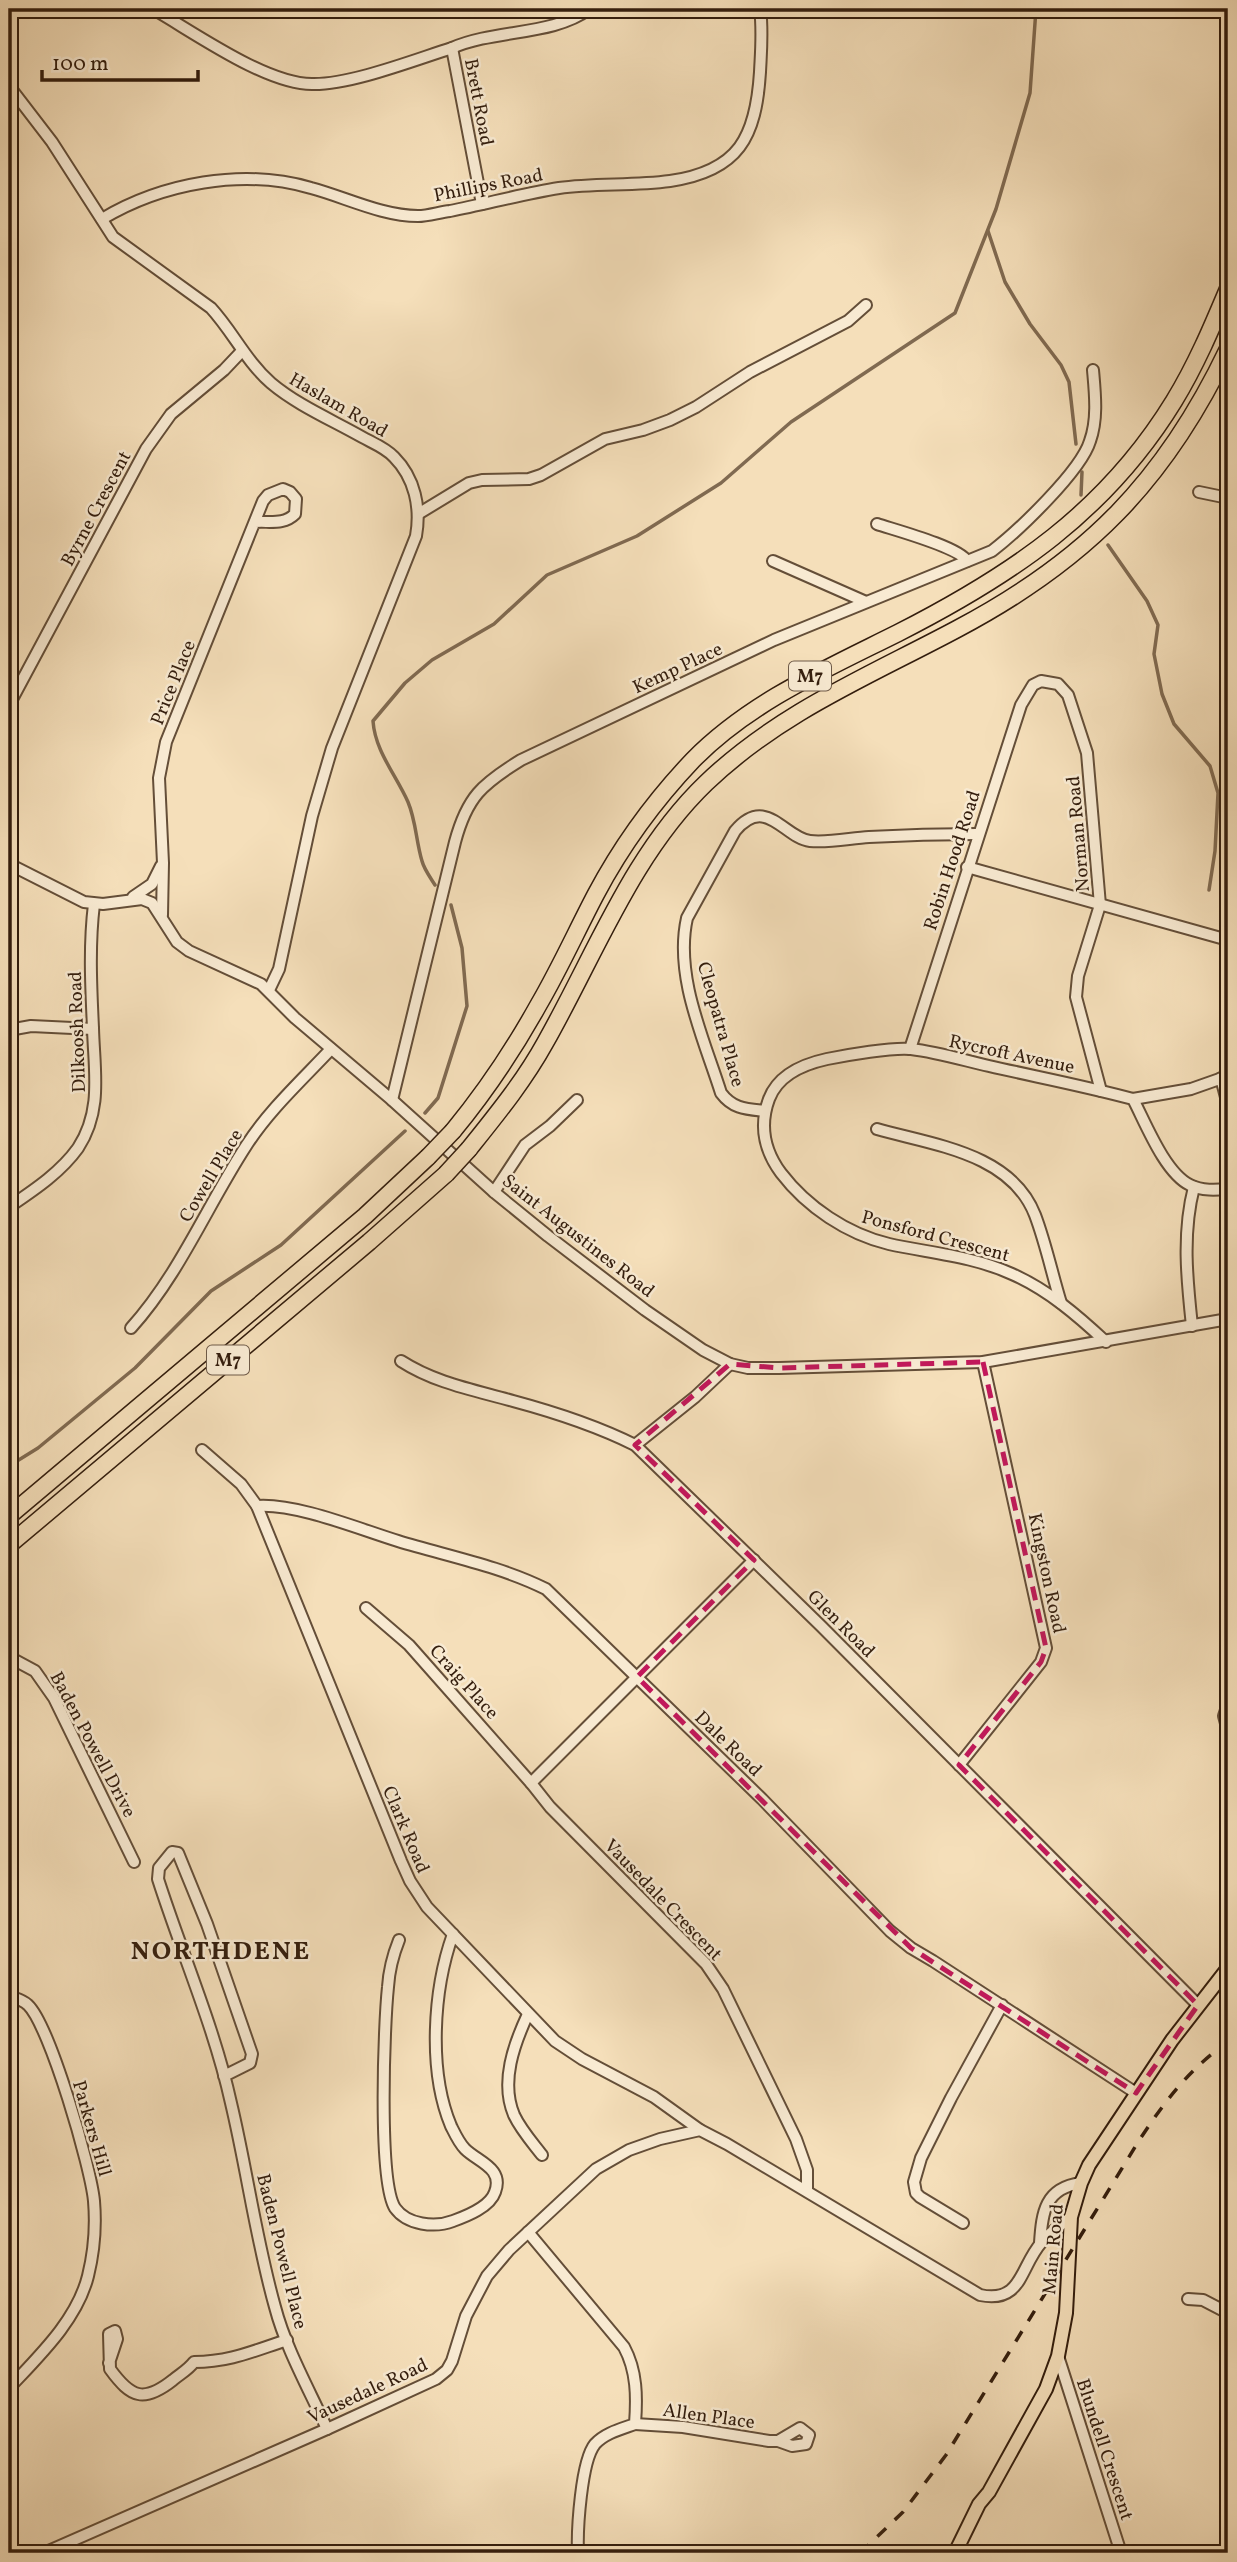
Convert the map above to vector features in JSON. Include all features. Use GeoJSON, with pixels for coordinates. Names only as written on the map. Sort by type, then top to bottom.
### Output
{"type":"FeatureCollection","features":[{"type":"Feature","properties":{"kind":"highway","name":"M7"},"geometry":{"type":"LineString","coordinates":[[9,1517],[365,1216],[453,1131],[479,1100],[509,1055],[623,848],[658,799],[695,758],[741,720],[794,684],[976,591],[1041,548],[1082,514],[1123,471],[1174,401],[1204,347],[1228,289]]}},
{"type":"Feature","properties":{"kind":"highway","name":"M7"},"geometry":{"type":"LineString","coordinates":[[9,1545],[369,1242],[446,1174],[469,1149],[524,1078],[646,855],[672,820],[705,784],[745,748],[776,726],[812,704],[995,608],[1076,553],[1115,517],[1177,442],[1208,391],[1228,349]]}},
{"type":"Feature","properties":{"kind":"main road","name":"Main Road"},"geometry":{"type":"LineString","coordinates":[[955,2553],[979,2504],[989,2492],[1046,2389],[1058,2356],[1066,2313],[1071,2217],[1081,2183],[1099,2148],[1136,2093],[1198,2005],[1228,1968]]}},
{"type":"Feature","properties":{"kind":"street"},"geometry":{"type":"LineString","coordinates":[[153,9],[266,73],[310,85],[341,81],[489,36],[568,22],[589,9]]}},
{"type":"Feature","properties":{"kind":"street","name":"Phillips Road"},"geometry":{"type":"LineString","coordinates":[[102,219],[149,196],[174,189],[239,180],[284,181],[385,211],[419,216],[577,186],[677,180],[704,172],[724,162],[738,149],[754,120],[758,102],[762,38],[760,9]]}},
{"type":"Feature","properties":{"kind":"street","name":"Brett Road"},"geometry":{"type":"LineString","coordinates":[[452,48],[482,204]]}},
{"type":"Feature","properties":{"kind":"street","name":"Haslam Road"},"geometry":{"type":"LineString","coordinates":[[9,86],[37,120],[113,237],[211,308],[257,370],[273,385],[394,456],[415,492],[418,514],[416,536],[332,748],[312,816],[279,969],[269,990]]}},
{"type":"Feature","properties":{"kind":"street"},"geometry":{"type":"LineString","coordinates":[[418,514],[469,483],[482,480],[529,479],[605,439],[670,420],[696,407],[750,372],[848,321],[866,305]]}},
{"type":"Feature","properties":{"kind":"street","name":"Byrne Crescent"},"geometry":{"type":"LineString","coordinates":[[9,705],[146,449],[161,426],[184,401],[224,370],[242,351]]}},
{"type":"Feature","properties":{"kind":"street","name":"Kemp Place"},"geometry":{"type":"LineString","coordinates":[[393,1100],[455,842],[462,817],[475,794],[495,776],[521,760],[774,640],[992,551],[1009,538],[1082,459],[1093,430],[1093,370]]}},
{"type":"Feature","properties":{"kind":"street"},"geometry":{"type":"LineString","coordinates":[[1199,492],[1228,498]]}},
{"type":"Feature","properties":{"kind":"street","name":"Price Place"},"geometry":{"type":"LineString","coordinates":[[162,915],[160,762],[255,522]]}},
{"type":"Feature","properties":{"kind":"street"},"geometry":{"type":"LineString","coordinates":[[877,524],[952,550],[965,556],[967,561]]}},
{"type":"Feature","properties":{"kind":"street"},"geometry":{"type":"LineString","coordinates":[[773,561],[866,602]]}},
{"type":"Feature","properties":{"kind":"street"},"geometry":{"type":"LineString","coordinates":[[837,589],[842,612]]}},
{"type":"Feature","properties":{"kind":"street","name":"Norman Road"},"geometry":{"type":"LineString","coordinates":[[1033,685],[1050,681],[1064,688],[1082,734],[1089,770],[1100,905],[1078,976],[1076,997],[1101,1091]]}},
{"type":"Feature","properties":{"kind":"street","name":"Robin Hood Road"},"geometry":{"type":"LineString","coordinates":[[910,1049],[977,835],[1021,705],[1033,685]]}},
{"type":"Feature","properties":{"kind":"street","name":"Cleopatra Place"},"geometry":{"type":"LineString","coordinates":[[765,1111],[737,1107],[728,1102],[721,1093],[685,970],[687,918],[735,831],[746,820],[758,817],[781,824],[796,836],[811,841],[945,834]]}},
{"type":"Feature","properties":{"kind":"street"},"geometry":{"type":"LineString","coordinates":[[945,834],[977,835]]}},
{"type":"Feature","properties":{"kind":"street"},"geometry":{"type":"LineString","coordinates":[[945,834],[972,852]]}},
{"type":"Feature","properties":{"kind":"street"},"geometry":{"type":"LineString","coordinates":[[9,864],[94,904],[131,899],[152,884],[163,863]]}},
{"type":"Feature","properties":{"kind":"street"},"geometry":{"type":"LineString","coordinates":[[967,867],[1228,940]]}},
{"type":"Feature","properties":{"kind":"street","name":"Saint Augustines Road"},"geometry":{"type":"LineString","coordinates":[[131,899],[152,903],[162,915],[171,936],[189,950],[269,990],[295,1018],[548,1236],[645,1310],[703,1350],[730,1364],[748,1368],[779,1368],[983,1362],[1228,1319]]}},
{"type":"Feature","properties":{"kind":"street","name":"Dilkoosh Road"},"geometry":{"type":"LineString","coordinates":[[9,1207],[63,1166],[79,1146],[90,1125],[97,1083],[90,944],[94,904]]}},
{"type":"Feature","properties":{"kind":"street"},"geometry":{"type":"LineString","coordinates":[[9,1030],[31,1026],[93,1029]]}},
{"type":"Feature","properties":{"kind":"street","name":"Cowell Place"},"geometry":{"type":"LineString","coordinates":[[131,1328],[158,1295],[247,1145],[271,1113],[331,1049]]}},
{"type":"Feature","properties":{"kind":"street","name":"Rycroft Avenue"},"geometry":{"type":"LineString","coordinates":[[765,1111],[772,1091],[778,1084],[795,1070],[812,1062],[840,1056],[910,1049],[1133,1099]]}},
{"type":"Feature","properties":{"kind":"street"},"geometry":{"type":"LineString","coordinates":[[1228,1105],[1224,1077],[1191,1088],[1133,1099],[1169,1165],[1178,1176],[1194,1187],[1228,1189]]}},
{"type":"Feature","properties":{"kind":"street"},"geometry":{"type":"LineString","coordinates":[[494,1192],[525,1145],[577,1100]]}},
{"type":"Feature","properties":{"kind":"street","name":"Ponsford Crescent"},"geometry":{"type":"LineString","coordinates":[[765,1111],[762,1126],[772,1161],[790,1184],[831,1219],[849,1230],[889,1244],[987,1264],[1023,1280],[1061,1303],[1105,1342]]}},
{"type":"Feature","properties":{"kind":"street"},"geometry":{"type":"LineString","coordinates":[[877,1129],[985,1161],[1011,1179],[1024,1194],[1035,1214],[1061,1303]]}},
{"type":"Feature","properties":{"kind":"street"},"geometry":{"type":"LineString","coordinates":[[1192,1326],[1187,1245],[1189,1207],[1194,1187]]}},
{"type":"Feature","properties":{"kind":"street","name":"Glen Road"},"geometry":{"type":"LineString","coordinates":[[401,1361],[439,1380],[530,1406],[610,1433],[635,1445],[754,1560],[1198,2005]]}},
{"type":"Feature","properties":{"kind":"street","name":"Kingston Road"},"geometry":{"type":"LineString","coordinates":[[960,1765],[1041,1662],[1046,1648],[983,1362]]}},
{"type":"Feature","properties":{"kind":"street"},"geometry":{"type":"LineString","coordinates":[[635,1445],[695,1398],[730,1364]]}},
{"type":"Feature","properties":{"kind":"street","name":"Clark Road"},"geometry":{"type":"LineString","coordinates":[[202,1450],[241,1484],[257,1506],[410,1881],[427,1907],[528,2014],[569,2052],[634,2086],[700,2130]]}},
{"type":"Feature","properties":{"kind":"street","name":"Dale Road"},"geometry":{"type":"LineString","coordinates":[[257,1506],[275,1506],[312,1515],[533,1583],[546,1590],[762,1799],[890,1931],[911,1948],[1136,2093]]}},
{"type":"Feature","properties":{"kind":"street"},"geometry":{"type":"LineString","coordinates":[[531,1783],[754,1560]]}},
{"type":"Feature","properties":{"kind":"street","name":"Craig Place"},"geometry":{"type":"LineString","coordinates":[[366,1608],[409,1645],[531,1783]]}},
{"type":"Feature","properties":{"kind":"street","name":"Baden Powell Drive"},"geometry":{"type":"LineString","coordinates":[[9,1657],[35,1671],[54,1698],[134,1862]]}},
{"type":"Feature","properties":{"kind":"street"},"geometry":{"type":"LineString","coordinates":[[1228,1704],[1224,1716],[1228,1731]]}},
{"type":"Feature","properties":{"kind":"street","name":"Vausedale Crescent"},"geometry":{"type":"LineString","coordinates":[[531,1783],[550,1807],[688,1944],[715,1976],[805,2161],[807,2191]]}},
{"type":"Feature","properties":{"kind":"street","name":"Baden Powell Place"},"geometry":{"type":"LineString","coordinates":[[224,2076],[250,2063],[252,2054],[183,1863],[178,1853],[172,1852],[159,1868],[158,1879],[224,2076],[275,2308],[286,2340],[327,2429]]}},
{"type":"Feature","properties":{"kind":"street"},"geometry":{"type":"LineString","coordinates":[[399,1940],[391,1966],[386,2007],[384,2117],[388,2186],[393,2205],[402,2216],[422,2224],[445,2224],[482,2207],[493,2197],[497,2184],[495,2173],[489,2166],[468,2152],[459,2141],[439,2087],[436,2055],[439,2012],[443,1972],[453,1934]]}},
{"type":"Feature","properties":{"kind":"street","name":"Parkers Hill"},"geometry":{"type":"LineString","coordinates":[[9,1996],[28,2005],[46,2039],[85,2156],[94,2202],[95,2226],[83,2292],[54,2337],[9,2388]]}},
{"type":"Feature","properties":{"kind":"street"},"geometry":{"type":"LineString","coordinates":[[963,2223],[920,2197],[916,2193],[914,2182],[921,2158],[1002,2005]]}},
{"type":"Feature","properties":{"kind":"street"},"geometry":{"type":"LineString","coordinates":[[528,2014],[512,2057],[508,2078],[509,2094],[513,2113],[522,2130],[542,2155]]}},
{"type":"Feature","properties":{"kind":"street"},"geometry":{"type":"LineString","coordinates":[[700,2130],[980,2295],[993,2298],[1006,2295],[1014,2288],[1040,2243],[1071,2217]]}},
{"type":"Feature","properties":{"kind":"street","name":"Vausedale Road"},"geometry":{"type":"LineString","coordinates":[[44,2553],[424,2385],[447,2370],[474,2297],[496,2264],[568,2194],[611,2159],[660,2139],[700,2130]]}},
{"type":"Feature","properties":{"kind":"street"},"geometry":{"type":"LineString","coordinates":[[1040,2243],[1042,2221],[1049,2201],[1064,2186],[1081,2183]]}},
{"type":"Feature","properties":{"kind":"street"},"geometry":{"type":"LineString","coordinates":[[528,2232],[624,2347],[630,2357],[636,2387],[635,2424],[603,2437],[593,2446],[587,2459],[578,2553]]}},
{"type":"Feature","properties":{"kind":"street"},"geometry":{"type":"LineString","coordinates":[[1188,2299],[1203,2300],[1228,2313]]}},
{"type":"Feature","properties":{"kind":"street"},"geometry":{"type":"LineString","coordinates":[[109,2363],[112,2372],[128,2388],[148,2396],[164,2387],[194,2362],[235,2359],[252,2350],[286,2340]]}},
{"type":"Feature","properties":{"kind":"street","name":"Blundell Crescent"},"geometry":{"type":"LineString","coordinates":[[1058,2356],[1121,2553]]}},
{"type":"Feature","properties":{"kind":"street","name":"Allen Place"},"geometry":{"type":"LineString","coordinates":[[635,2424],[683,2427],[778,2441]]}},
{"type":"Feature","properties":{"kind":"highlighted area"},"geometry":{"type":"Polygon","coordinates":[[[983,1362],[1046,1648],[1041,1662],[959,1765],[1198,2005],[1136,2093],[911,1948],[637,1677],[754,1560],[635,1445],[730,1364],[779,1368],[983,1362]]]}},
{"type":"Feature","properties":{"kind":"waterway"},"geometry":{"type":"LineString","coordinates":[[435,885],[423,864],[408,802],[382,753],[373,721],[405,683],[432,660],[494,624],[547,575],[637,536],[721,483],[791,422],[955,313],[996,209],[1030,93],[1036,9]]}},
{"type":"Feature","properties":{"kind":"waterway"},"geometry":{"type":"LineString","coordinates":[[988,231],[1005,282],[1030,324],[1061,365],[1069,382],[1076,444]]}},
{"type":"Feature","properties":{"kind":"waterway"},"geometry":{"type":"LineString","coordinates":[[1081,495],[1082,472]]}},
{"type":"Feature","properties":{"kind":"waterway"},"geometry":{"type":"LineString","coordinates":[[1108,545],[1147,601],[1158,625],[1154,654],[1162,694],[1174,724],[1210,766],[1218,793],[1215,851],[1209,890]]}},
{"type":"Feature","properties":{"kind":"waterway"},"geometry":{"type":"LineString","coordinates":[[425,1113],[438,1098],[467,1006],[462,948],[451,905]]}},
{"type":"Feature","properties":{"kind":"waterway"},"geometry":{"type":"LineString","coordinates":[[9,1466],[38,1448],[135,1368],[211,1291],[281,1245],[405,1131]]}},
{"type":"Feature","properties":{"kind":"railway"},"geometry":{"type":"LineString","coordinates":[[860,2553],[903,2512],[946,2455],[1159,2111],[1190,2074],[1228,2042]]}},
{"type":"Feature","properties":{"kind":"district","name":"NORTHDENE"},"geometry":{"type":"Point","coordinates":[221,1950]}}]}
